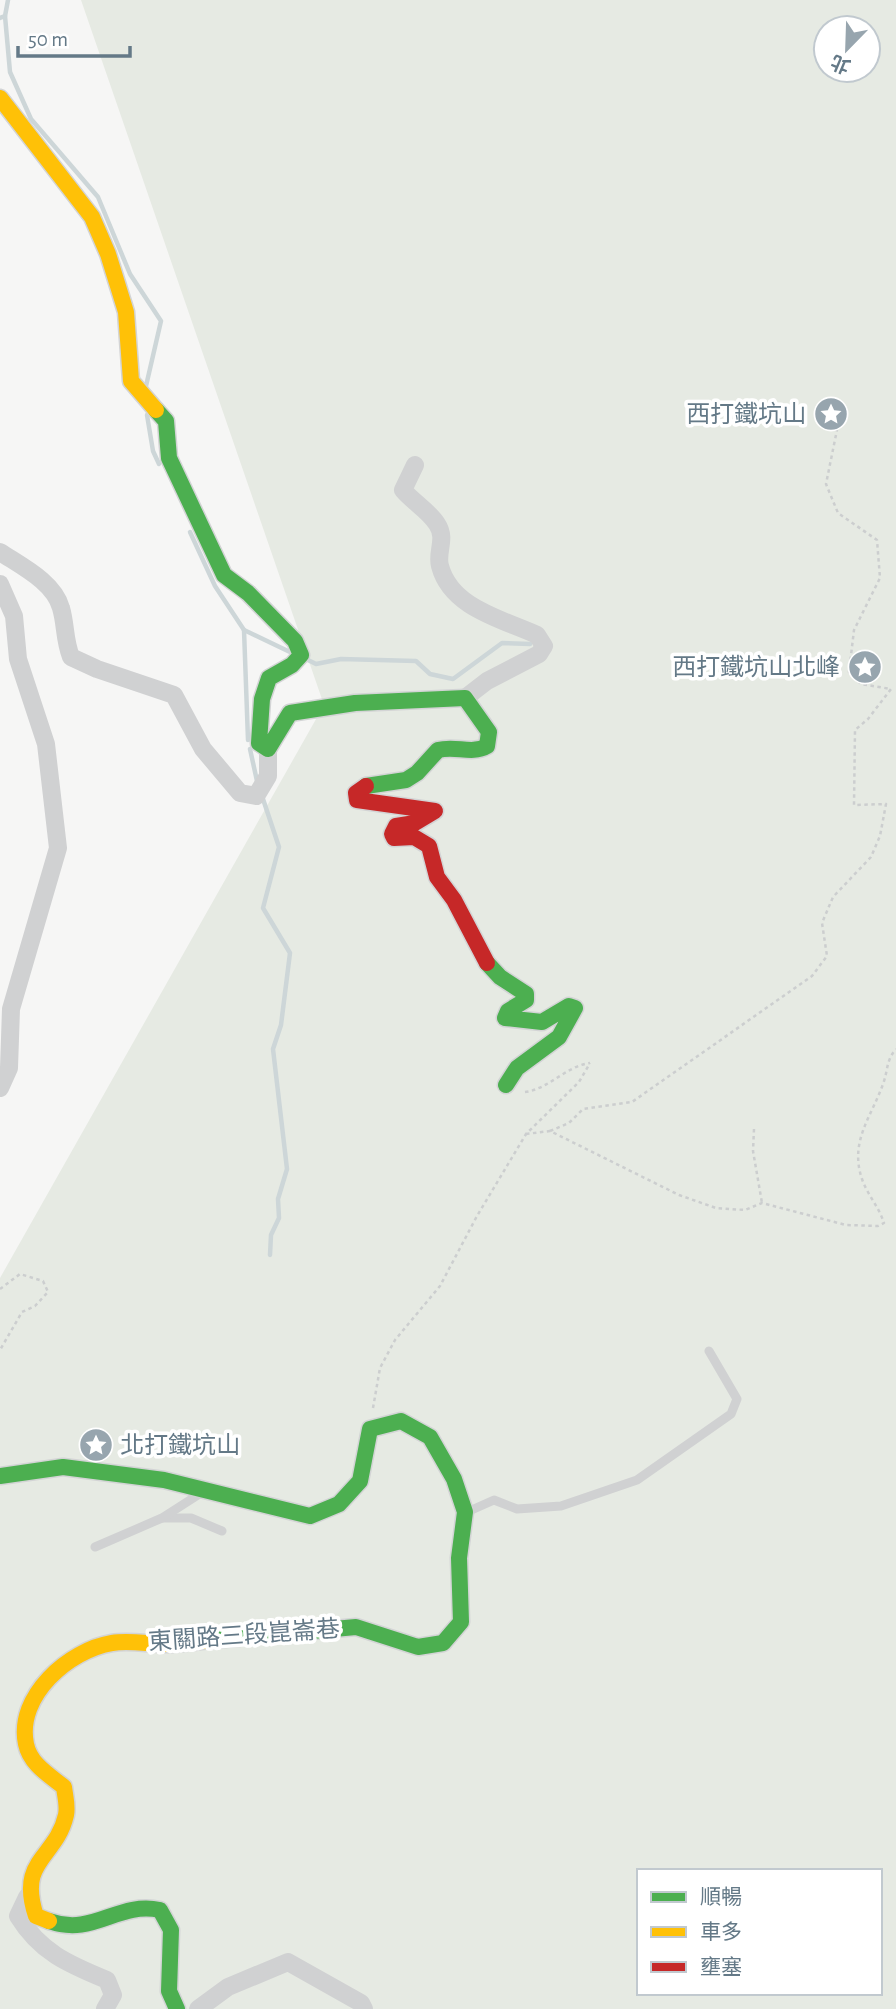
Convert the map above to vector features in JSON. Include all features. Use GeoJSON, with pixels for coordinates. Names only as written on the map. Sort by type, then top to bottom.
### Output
{"type":"FeatureCollection","features":[{"type":"Feature","properties":{"kind":"street"},"geometry":{"type":"LineString","coordinates":[[0,98],[28,138],[41,150],[92,217],[108,254],[126,312],[131,381],[166,421],[170,458],[224,575],[267,612],[295,641],[301,655],[292,666],[269,678],[257,727],[259,743],[268,749]]}},
{"type":"Feature","properties":{"kind":"street"},"geometry":{"type":"LineString","coordinates":[[0,552],[51,588],[61,607],[63,637],[71,657],[97,669],[174,695],[203,749],[240,793],[256,796],[268,776],[268,749],[290,713],[308,708],[465,698],[496,675],[540,654],[544,646],[537,635],[464,602],[451,589],[439,564],[443,539],[438,524],[403,490],[415,465]]}},
{"type":"Feature","properties":{"kind":"street"},"geometry":{"type":"LineString","coordinates":[[0,584],[14,616],[19,659],[46,744],[58,848],[11,1009],[9,1068],[0,1088]]}},
{"type":"Feature","properties":{"kind":"street"},"geometry":{"type":"LineString","coordinates":[[465,698],[489,732],[487,746],[476,752],[449,746],[439,747],[405,780],[361,787],[356,793],[357,800],[435,811],[415,823],[396,826],[392,834],[394,838],[417,837],[427,844],[438,879],[456,902],[476,950],[504,984],[527,994],[526,1000],[508,1010],[505,1018],[541,1022],[569,1006],[575,1008],[561,1035],[548,1046],[529,1055],[506,1085]]}},
{"type":"Feature","properties":{"kind":"street","name":"東關路三段崑崙巷"},"geometry":{"type":"LineString","coordinates":[[27,1897],[34,1869],[66,1814],[64,1787],[37,1766],[26,1744],[27,1717],[38,1692],[67,1660],[110,1643],[168,1644],[356,1627],[418,1647],[443,1643],[461,1622],[458,1558],[466,1512],[454,1479],[430,1437],[401,1421],[370,1429]]}},
{"type":"Feature","properties":{"kind":"street"},"geometry":{"type":"LineString","coordinates":[[0,1476],[63,1467],[164,1480],[310,1516],[339,1504],[360,1481],[370,1429]]}},
{"type":"Feature","properties":{"kind":"street"},"geometry":{"type":"LineString","coordinates":[[27,1897],[18,1916],[32,1938],[66,1963],[107,1980],[113,1995],[105,2009]]}},
{"type":"Feature","properties":{"kind":"street"},"geometry":{"type":"LineString","coordinates":[[27,1897],[36,1916],[71,1926],[84,1927],[140,1904],[160,1910],[171,1930],[169,1990],[177,2009]]}},
{"type":"Feature","properties":{"kind":"street"},"geometry":{"type":"LineString","coordinates":[[198,2009],[228,1987],[288,1962],[362,2003],[364,2009]]}},
{"type":"Feature","properties":{"kind":"lane"},"geometry":{"type":"LineString","coordinates":[[466,1512],[494,1500],[517,1509],[561,1506],[637,1480],[731,1414],[737,1399],[709,1351]]}},
{"type":"Feature","properties":{"kind":"lane"},"geometry":{"type":"LineString","coordinates":[[95,1547],[162,1518],[206,1490]]}},
{"type":"Feature","properties":{"kind":"lane"},"geometry":{"type":"LineString","coordinates":[[162,1518],[191,1518],[222,1531]]}},
{"type":"Feature","properties":{"kind":"path"},"geometry":{"type":"LineString","coordinates":[[526,1134],[550,1131],[569,1123],[583,1109],[632,1102],[812,976],[827,956],[822,923],[833,897],[871,857],[880,836],[886,804],[854,805],[855,730],[868,719],[891,689],[861,684],[849,672],[854,631],[880,578],[877,540],[838,513],[826,484],[839,420]]}},
{"type":"Feature","properties":{"kind":"path"},"geometry":{"type":"LineString","coordinates":[[550,1131],[679,1195],[716,1208],[745,1210],[762,1203],[846,1225],[878,1226],[884,1223],[862,1178],[859,1154],[862,1126],[883,1084],[889,1057],[896,1049]]}},
{"type":"Feature","properties":{"kind":"path"},"geometry":{"type":"LineString","coordinates":[[370,1429],[380,1368],[395,1340],[440,1286],[526,1134],[579,1082],[590,1063],[582,1064],[528,1093],[506,1085]]}},
{"type":"Feature","properties":{"kind":"path"},"geometry":{"type":"LineString","coordinates":[[754,1129],[753,1152],[762,1203]]}},
{"type":"Feature","properties":{"kind":"path"},"geometry":{"type":"LineString","coordinates":[[0,1289],[20,1275],[43,1281],[48,1292],[35,1306],[22,1312],[0,1350]]}},
{"type":"Feature","properties":{"kind":"shaded area"},"geometry":{"type":"Polygon","coordinates":[[[81,0],[896,0],[896,2009],[0,2009],[0,1278],[324,705],[81,0]]]}},
{"type":"Feature","properties":{"kind":"waterway"},"geometry":{"type":"LineString","coordinates":[[0,18],[5,16],[8,0]]}},
{"type":"Feature","properties":{"kind":"waterway"},"geometry":{"type":"LineString","coordinates":[[5,16],[10,72],[31,119],[98,197],[130,274],[161,321],[146,386]]}},
{"type":"Feature","properties":{"kind":"waterway"},"geometry":{"type":"LineString","coordinates":[[147,415],[153,451],[159,464]]}},
{"type":"Feature","properties":{"kind":"waterway"},"geometry":{"type":"LineString","coordinates":[[190,532],[215,586],[244,630],[248,740]]}},
{"type":"Feature","properties":{"kind":"waterway"},"geometry":{"type":"LineString","coordinates":[[244,630],[290,652]]}},
{"type":"Feature","properties":{"kind":"waterway"},"geometry":{"type":"LineString","coordinates":[[308,660],[316,664],[341,659],[416,661],[430,674],[453,679],[502,643],[530,644]]}},
{"type":"Feature","properties":{"kind":"waterway"},"geometry":{"type":"LineString","coordinates":[[250,749],[257,781]]}},
{"type":"Feature","properties":{"kind":"waterway"},"geometry":{"type":"LineString","coordinates":[[262,796],[279,847],[263,908],[290,953],[281,1025],[273,1049],[287,1169],[278,1199],[279,1218],[271,1235],[270,1255]]}},
{"type":"Feature","properties":{"kind":"traffic: fast"},"geometry":{"type":"LineString","coordinates":[[156,410],[166,421],[169,458],[224,575],[248,593],[295,641],[301,655],[292,665],[269,678],[262,699],[259,743],[268,749],[290,713],[355,703],[465,698],[489,732],[487,746],[481,749],[438,750],[417,773],[406,780],[366,786]]}},
{"type":"Feature","properties":{"kind":"traffic: fast"},"geometry":{"type":"LineString","coordinates":[[487,963],[500,977],[526,994],[526,1000],[508,1011],[505,1018],[542,1022],[569,1006],[575,1008],[559,1037],[517,1068],[506,1085]]}},
{"type":"Feature","properties":{"kind":"traffic: fast"},"geometry":{"type":"LineString","coordinates":[[0,1476],[63,1467],[164,1480],[310,1516],[339,1504],[360,1481],[370,1429],[401,1421],[430,1437],[454,1479],[465,1512],[459,1558],[461,1622],[443,1643],[418,1647],[356,1627],[213,1640]]}},
{"type":"Feature","properties":{"kind":"traffic: fast"},"geometry":{"type":"LineString","coordinates":[[49,1921],[79,1925],[131,1910],[160,1910],[171,1930],[169,1991],[177,2009]]}},
{"type":"Feature","properties":{"kind":"traffic: slow"},"geometry":{"type":"LineString","coordinates":[[0,98],[92,217],[108,254],[126,312],[131,381],[156,410]]}},
{"type":"Feature","properties":{"kind":"traffic: slow"},"geometry":{"type":"LineString","coordinates":[[49,1921],[36,1916],[31,1897],[31,1882],[40,1861],[61,1830],[67,1805],[64,1787],[36,1763],[26,1744],[25,1726],[37,1693],[63,1665],[96,1647],[118,1642],[171,1644],[213,1640]]}},
{"type":"Feature","properties":{"kind":"traffic: jam"},"geometry":{"type":"LineString","coordinates":[[366,786],[356,793],[357,800],[435,811],[415,823],[396,826],[392,834],[394,838],[414,837],[429,846],[437,877],[454,900],[487,963]]}},
{"type":"Feature","properties":{"kind":"place","name":"西打鐵坑山"},"geometry":{"type":"Point","coordinates":[831,414]}},
{"type":"Feature","properties":{"kind":"place","name":"西打鐵坑山北峰"},"geometry":{"type":"Point","coordinates":[865,667]}},
{"type":"Feature","properties":{"kind":"place","name":"北打鐵坑山"},"geometry":{"type":"Point","coordinates":[96,1445]}}]}
